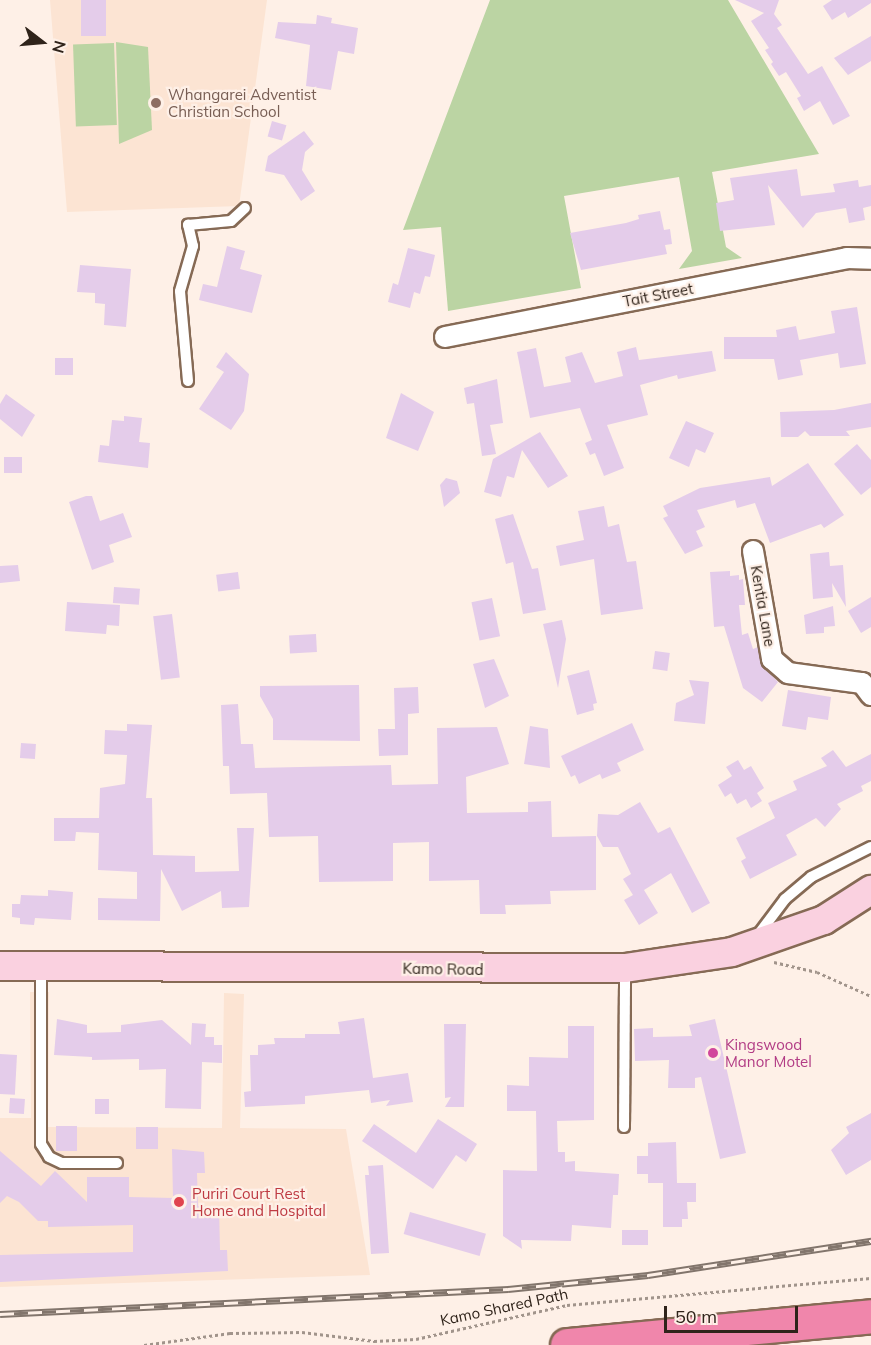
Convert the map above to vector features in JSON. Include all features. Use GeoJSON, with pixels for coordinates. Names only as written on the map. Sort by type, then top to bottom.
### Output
{"type":"FeatureCollection","features":[{"type":"Feature","properties":{"kind":"highway"},"geometry":{"type":"LineString","coordinates":[[567,1345],[871,1316]]}},
{"type":"Feature","properties":{"kind":"highway"},"geometry":{"type":"LineString","coordinates":[[799,1345],[871,1338]]}},
{"type":"Feature","properties":{"kind":"main road","name":"Kamo Road"},"geometry":{"type":"LineString","coordinates":[[0,966],[625,968],[741,948],[824,920],[871,890]]}},
{"type":"Feature","properties":{"kind":"street","name":"Tait Street"},"geometry":{"type":"LineString","coordinates":[[445,337],[847,258],[871,260]]}},
{"type":"Feature","properties":{"kind":"street","name":"Kentia Lane"},"geometry":{"type":"LineString","coordinates":[[753,551],[772,659],[788,673],[862,683],[871,695]]}},
{"type":"Feature","properties":{"kind":"lane"},"geometry":{"type":"LineString","coordinates":[[188,381],[180,291],[193,246],[188,225],[231,221],[245,208]]}},
{"type":"Feature","properties":{"kind":"lane"},"geometry":{"type":"LineString","coordinates":[[741,948],[785,900],[811,877],[871,847]]}},
{"type":"Feature","properties":{"kind":"lane"},"geometry":{"type":"LineString","coordinates":[[41,966],[41,1144],[49,1157],[62,1163],[117,1163]]}},
{"type":"Feature","properties":{"kind":"lane"},"geometry":{"type":"LineString","coordinates":[[624,1127],[625,968]]}},
{"type":"Feature","properties":{"kind":"path"},"geometry":{"type":"LineString","coordinates":[[741,948],[817,972],[871,996]]}},
{"type":"Feature","properties":{"kind":"path","name":"Kamo Shared Path"},"geometry":{"type":"LineString","coordinates":[[144,1345],[230,1333],[302,1332],[374,1341],[416,1339],[567,1305],[871,1278]]}},
{"type":"Feature","properties":{"kind":"path"},"geometry":{"type":"LineString","coordinates":[[416,1339],[416,1345]]}},
{"type":"Feature","properties":{"kind":"shaded area","name":"Whangarei Adventist Christian School"},"geometry":{"type":"Polygon","coordinates":[[[50,0],[267,0],[239,206],[67,212],[50,0]]]}},
{"type":"Feature","properties":{"kind":"shaded area","name":"Puriri Court Rest Home and Hospital"},"geometry":{"type":"Polygon","coordinates":[[[30,992],[49,992],[48,1127],[222,1128],[224,993],[244,994],[240,1128],[346,1129],[370,1275],[0,1287],[0,1118],[31,1118],[30,992]]]}},
{"type":"Feature","properties":{"kind":"green space"},"geometry":{"type":"Polygon","coordinates":[[[490,0],[728,0],[819,154],[712,172],[726,247],[742,258],[679,269],[692,251],[679,177],[564,196],[581,288],[448,311],[441,227],[403,230],[490,0]]]}},
{"type":"Feature","properties":{"kind":"green space"},"geometry":{"type":"Polygon","coordinates":[[[116,42],[148,47],[152,130],[119,144],[116,42]]]}},
{"type":"Feature","properties":{"kind":"green space"},"geometry":{"type":"Polygon","coordinates":[[[114,43],[117,125],[76,126],[73,44],[114,43]]]}},
{"type":"Feature","properties":{"kind":"building"},"geometry":{"type":"Polygon","coordinates":[[[81,0],[106,0],[106,36],[81,36],[81,0]]]}},
{"type":"Feature","properties":{"kind":"building"},"geometry":{"type":"Polygon","coordinates":[[[735,0],[779,0],[774,14],[782,25],[777,28],[808,74],[822,66],[850,116],[833,125],[820,101],[804,111],[797,98],[801,96],[786,72],[779,76],[771,64],[773,62],[765,50],[769,48],[751,21],[764,13],[735,0]]]}},
{"type":"Feature","properties":{"kind":"building"},"geometry":{"type":"Polygon","coordinates":[[[832,0],[871,0],[871,3],[848,18],[845,12],[832,20],[823,6],[832,0]]]}},
{"type":"Feature","properties":{"kind":"building"},"geometry":{"type":"Polygon","coordinates":[[[317,15],[332,18],[331,23],[358,28],[354,54],[338,51],[331,90],[306,86],[310,45],[275,38],[278,22],[316,24],[317,15]]]}},
{"type":"Feature","properties":{"kind":"building"},"geometry":{"type":"Polygon","coordinates":[[[871,36],[871,61],[848,75],[834,58],[871,36]]]}},
{"type":"Feature","properties":{"kind":"building"},"geometry":{"type":"Polygon","coordinates":[[[272,121],[286,125],[282,141],[268,136],[272,121]]]}},
{"type":"Feature","properties":{"kind":"building"},"geometry":{"type":"Polygon","coordinates":[[[304,131],[314,144],[305,152],[302,170],[315,191],[301,201],[284,175],[265,171],[268,156],[304,131]]]}},
{"type":"Feature","properties":{"kind":"building"},"geometry":{"type":"Polygon","coordinates":[[[797,169],[801,196],[835,192],[833,184],[858,180],[859,187],[871,185],[871,206],[863,208],[865,220],[849,223],[846,208],[816,213],[803,228],[768,185],[775,225],[720,231],[716,203],[734,200],[730,178],[797,169]]]}},
{"type":"Feature","properties":{"kind":"building"},"geometry":{"type":"Polygon","coordinates":[[[660,211],[664,230],[670,229],[672,244],[665,245],[667,254],[581,270],[570,233],[626,223],[639,219],[638,215],[660,211]]]}},
{"type":"Feature","properties":{"kind":"building"},"geometry":{"type":"Polygon","coordinates":[[[227,246],[245,251],[240,269],[262,275],[252,313],[199,300],[203,284],[217,287],[227,246]]]}},
{"type":"Feature","properties":{"kind":"building"},"geometry":{"type":"Polygon","coordinates":[[[408,248],[435,255],[430,277],[425,276],[420,294],[414,292],[410,308],[388,302],[393,283],[398,285],[408,248]]]}},
{"type":"Feature","properties":{"kind":"building"},"geometry":{"type":"Polygon","coordinates":[[[80,265],[131,269],[126,327],[104,325],[105,304],[95,303],[95,293],[77,292],[80,265]]]}},
{"type":"Feature","properties":{"kind":"building"},"geometry":{"type":"Polygon","coordinates":[[[857,307],[866,364],[840,368],[838,353],[800,360],[803,375],[778,380],[774,359],[724,359],[724,337],[777,337],[776,330],[796,326],[799,340],[835,333],[831,311],[857,307]]]}},
{"type":"Feature","properties":{"kind":"building"},"geometry":{"type":"Polygon","coordinates":[[[636,347],[639,360],[712,351],[716,371],[678,379],[677,375],[640,385],[648,415],[607,425],[624,468],[604,476],[595,453],[590,455],[585,443],[592,440],[580,408],[530,418],[517,352],[536,348],[544,387],[571,382],[565,357],[582,352],[595,383],[623,376],[617,352],[636,347]]]}},
{"type":"Feature","properties":{"kind":"building"},"geometry":{"type":"Polygon","coordinates":[[[226,352],[249,374],[244,411],[231,430],[199,409],[224,372],[216,367],[226,352]]]}},
{"type":"Feature","properties":{"kind":"building"},"geometry":{"type":"Polygon","coordinates":[[[55,358],[73,358],[73,375],[55,375],[55,358]]]}},
{"type":"Feature","properties":{"kind":"building"},"geometry":{"type":"Polygon","coordinates":[[[497,379],[503,423],[490,425],[496,454],[482,456],[474,403],[467,404],[464,388],[497,379]]]}},
{"type":"Feature","properties":{"kind":"building"},"geometry":{"type":"Polygon","coordinates":[[[401,393],[434,412],[418,451],[386,438],[401,393]]]}},
{"type":"Feature","properties":{"kind":"building"},"geometry":{"type":"Polygon","coordinates":[[[6,394],[35,415],[22,437],[0,419],[0,404],[6,394]]]}},
{"type":"Feature","properties":{"kind":"building"},"geometry":{"type":"Polygon","coordinates":[[[871,403],[871,427],[846,431],[850,436],[810,436],[805,431],[798,437],[781,437],[780,412],[834,410],[871,403]]]}},
{"type":"Feature","properties":{"kind":"building"},"geometry":{"type":"Polygon","coordinates":[[[124,416],[142,418],[139,442],[150,443],[148,468],[98,462],[100,445],[109,446],[112,420],[124,421],[124,416]]]}},
{"type":"Feature","properties":{"kind":"building"},"geometry":{"type":"Polygon","coordinates":[[[686,421],[714,433],[705,453],[696,449],[689,467],[669,458],[686,421]]]}},
{"type":"Feature","properties":{"kind":"building"},"geometry":{"type":"Polygon","coordinates":[[[540,432],[568,476],[548,488],[522,450],[514,478],[507,476],[501,497],[484,492],[493,459],[540,432]]]}},
{"type":"Feature","properties":{"kind":"building"},"geometry":{"type":"Polygon","coordinates":[[[857,444],[871,460],[871,487],[861,495],[834,464],[857,444]]]}},
{"type":"Feature","properties":{"kind":"building"},"geometry":{"type":"Polygon","coordinates":[[[4,457],[22,457],[22,473],[4,473],[4,457]]]}},
{"type":"Feature","properties":{"kind":"building"},"geometry":{"type":"Polygon","coordinates":[[[808,463],[844,515],[824,528],[821,524],[770,543],[755,503],[737,508],[735,500],[697,510],[705,527],[696,531],[703,546],[685,554],[663,518],[668,516],[663,506],[700,488],[770,477],[772,486],[808,463]]]}},
{"type":"Feature","properties":{"kind":"building"},"geometry":{"type":"Polygon","coordinates":[[[446,478],[457,481],[460,493],[444,507],[440,485],[446,478]]]}},
{"type":"Feature","properties":{"kind":"building"},"geometry":{"type":"Polygon","coordinates":[[[92,496],[100,521],[123,513],[132,537],[109,545],[114,562],[92,570],[69,502],[92,496]]]}},
{"type":"Feature","properties":{"kind":"building"},"geometry":{"type":"Polygon","coordinates":[[[604,506],[608,527],[619,524],[627,562],[636,561],[643,609],[601,615],[594,559],[560,566],[556,546],[584,540],[578,511],[604,506]]]}},
{"type":"Feature","properties":{"kind":"building"},"geometry":{"type":"Polygon","coordinates":[[[513,514],[532,569],[538,568],[546,610],[523,614],[513,562],[506,564],[495,519],[513,514]]]}},
{"type":"Feature","properties":{"kind":"building"},"geometry":{"type":"Polygon","coordinates":[[[829,552],[830,566],[843,565],[846,607],[832,583],[833,597],[813,599],[810,554],[829,552]]]}},
{"type":"Feature","properties":{"kind":"building"},"geometry":{"type":"Polygon","coordinates":[[[18,565],[20,581],[0,583],[0,566],[18,565]]]}},
{"type":"Feature","properties":{"kind":"building"},"geometry":{"type":"Polygon","coordinates":[[[730,571],[730,576],[739,575],[739,580],[743,579],[745,605],[739,605],[742,635],[748,633],[753,649],[758,647],[764,667],[778,682],[762,702],[743,688],[724,626],[714,627],[710,572],[730,571]]]}},
{"type":"Feature","properties":{"kind":"building"},"geometry":{"type":"Polygon","coordinates":[[[238,572],[240,589],[218,592],[216,575],[238,572]]]}},
{"type":"Feature","properties":{"kind":"building"},"geometry":{"type":"Polygon","coordinates":[[[114,587],[140,589],[139,605],[113,603],[114,587]]]}},
{"type":"Feature","properties":{"kind":"building"},"geometry":{"type":"Polygon","coordinates":[[[871,597],[871,627],[861,633],[848,611],[871,597]]]}},
{"type":"Feature","properties":{"kind":"building"},"geometry":{"type":"Polygon","coordinates":[[[492,598],[500,636],[480,641],[471,602],[492,598]]]}},
{"type":"Feature","properties":{"kind":"building"},"geometry":{"type":"Polygon","coordinates":[[[67,602],[120,605],[119,626],[107,625],[106,634],[65,631],[67,602]]]}},
{"type":"Feature","properties":{"kind":"building"},"geometry":{"type":"Polygon","coordinates":[[[833,606],[835,626],[824,627],[824,633],[806,634],[804,615],[833,606]]]}},
{"type":"Feature","properties":{"kind":"building"},"geometry":{"type":"Polygon","coordinates":[[[172,614],[180,678],[161,680],[153,616],[172,614]]]}},
{"type":"Feature","properties":{"kind":"building"},"geometry":{"type":"Polygon","coordinates":[[[562,620],[566,639],[558,688],[543,624],[562,620]]]}},
{"type":"Feature","properties":{"kind":"building"},"geometry":{"type":"Polygon","coordinates":[[[316,634],[317,652],[290,653],[289,635],[316,634]]]}},
{"type":"Feature","properties":{"kind":"building"},"geometry":{"type":"Polygon","coordinates":[[[655,651],[670,653],[667,671],[652,669],[655,651]]]}},
{"type":"Feature","properties":{"kind":"building"},"geometry":{"type":"Polygon","coordinates":[[[494,659],[509,696],[485,708],[473,664],[494,659]]]}},
{"type":"Feature","properties":{"kind":"building"},"geometry":{"type":"Polygon","coordinates":[[[589,670],[597,703],[593,704],[594,710],[577,715],[567,676],[589,670]]]}},
{"type":"Feature","properties":{"kind":"building"},"geometry":{"type":"Polygon","coordinates":[[[689,680],[709,682],[705,724],[674,721],[676,703],[694,695],[689,680]]]}},
{"type":"Feature","properties":{"kind":"building"},"geometry":{"type":"Polygon","coordinates":[[[359,685],[360,741],[273,740],[273,719],[260,696],[260,686],[359,685]]]}},
{"type":"Feature","properties":{"kind":"building"},"geometry":{"type":"Polygon","coordinates":[[[418,687],[419,713],[408,714],[408,755],[379,756],[378,729],[395,729],[394,688],[418,687]]]}},
{"type":"Feature","properties":{"kind":"building"},"geometry":{"type":"Polygon","coordinates":[[[788,690],[831,697],[828,720],[808,717],[806,730],[782,726],[788,690]]]}},
{"type":"Feature","properties":{"kind":"building"},"geometry":{"type":"Polygon","coordinates":[[[238,704],[241,744],[253,744],[255,768],[391,765],[392,785],[438,784],[437,728],[497,727],[509,764],[466,777],[467,813],[528,812],[528,802],[551,801],[552,837],[596,836],[596,890],[550,891],[551,904],[505,905],[506,914],[480,914],[479,880],[429,881],[429,842],[393,843],[393,881],[319,882],[318,836],[269,837],[267,793],[230,794],[229,766],[223,766],[221,705],[238,704]]]}},
{"type":"Feature","properties":{"kind":"building"},"geometry":{"type":"Polygon","coordinates":[[[632,723],[644,750],[617,763],[621,771],[602,779],[600,774],[579,784],[575,775],[571,777],[561,756],[632,723]]]}},
{"type":"Feature","properties":{"kind":"building"},"geometry":{"type":"Polygon","coordinates":[[[127,724],[152,725],[146,798],[152,798],[153,855],[195,856],[195,872],[239,871],[237,828],[254,828],[249,907],[222,908],[221,891],[182,911],[161,869],[160,921],[98,920],[98,898],[137,899],[137,872],[98,870],[99,833],[76,832],[75,841],[54,841],[54,818],[99,818],[100,788],[125,784],[127,755],[104,754],[105,730],[127,731],[127,724]]]}},
{"type":"Feature","properties":{"kind":"building"},"geometry":{"type":"Polygon","coordinates":[[[530,726],[548,729],[550,768],[524,764],[530,726]]]}},
{"type":"Feature","properties":{"kind":"building"},"geometry":{"type":"Polygon","coordinates":[[[21,743],[36,744],[35,759],[20,758],[21,743]]]}},
{"type":"Feature","properties":{"kind":"building"},"geometry":{"type":"Polygon","coordinates":[[[833,750],[846,767],[871,754],[871,781],[861,786],[863,791],[837,804],[841,809],[825,827],[816,818],[786,835],[797,855],[750,879],[741,861],[746,858],[736,838],[775,818],[768,803],[797,790],[793,781],[827,766],[821,758],[833,750]]]}},
{"type":"Feature","properties":{"kind":"building"},"geometry":{"type":"Polygon","coordinates":[[[738,760],[744,770],[751,766],[764,788],[757,793],[762,801],[751,808],[746,799],[737,804],[731,793],[725,797],[718,785],[732,776],[726,767],[738,760]]]}},
{"type":"Feature","properties":{"kind":"building"},"geometry":{"type":"Polygon","coordinates":[[[640,802],[658,833],[670,827],[710,903],[692,913],[671,873],[644,890],[658,913],[639,925],[624,900],[633,895],[623,879],[631,874],[618,847],[603,847],[597,836],[598,814],[618,815],[640,802]]]}},
{"type":"Feature","properties":{"kind":"building"},"geometry":{"type":"Polygon","coordinates":[[[48,890],[73,892],[71,920],[35,918],[34,925],[20,924],[20,918],[12,917],[12,904],[20,904],[21,895],[48,896],[48,890]]]}},
{"type":"Feature","properties":{"kind":"building"},"geometry":{"type":"Polygon","coordinates":[[[364,1018],[373,1078],[408,1073],[413,1102],[386,1106],[390,1100],[371,1103],[369,1090],[305,1096],[305,1104],[245,1107],[244,1092],[251,1091],[250,1055],[258,1055],[258,1045],[275,1044],[274,1038],[305,1038],[305,1034],[340,1034],[338,1022],[364,1018]]]}},
{"type":"Feature","properties":{"kind":"building"},"geometry":{"type":"Polygon","coordinates":[[[57,1019],[87,1025],[87,1033],[121,1032],[121,1025],[162,1020],[191,1045],[192,1023],[206,1024],[205,1037],[214,1037],[214,1045],[222,1045],[222,1063],[202,1062],[201,1109],[165,1108],[166,1069],[139,1070],[139,1059],[92,1060],[92,1057],[54,1055],[57,1019]]]}},
{"type":"Feature","properties":{"kind":"building"},"geometry":{"type":"Polygon","coordinates":[[[715,1019],[746,1153],[720,1159],[701,1077],[695,1078],[695,1088],[668,1088],[669,1060],[635,1061],[634,1029],[653,1028],[653,1037],[692,1036],[689,1025],[715,1019]]]}},
{"type":"Feature","properties":{"kind":"building"},"geometry":{"type":"Polygon","coordinates":[[[444,1024],[466,1024],[464,1107],[445,1107],[451,1097],[445,1098],[444,1024]]]}},
{"type":"Feature","properties":{"kind":"building"},"geometry":{"type":"Polygon","coordinates":[[[568,1026],[594,1026],[594,1120],[557,1121],[558,1152],[565,1152],[565,1162],[575,1161],[575,1171],[619,1174],[618,1195],[613,1195],[611,1228],[572,1225],[571,1241],[521,1240],[522,1249],[503,1236],[503,1170],[537,1171],[536,1111],[507,1111],[507,1085],[529,1086],[529,1057],[568,1058],[568,1026]]]}},
{"type":"Feature","properties":{"kind":"building"},"geometry":{"type":"Polygon","coordinates":[[[0,1054],[17,1055],[15,1095],[0,1094],[0,1054]]]}},
{"type":"Feature","properties":{"kind":"building"},"geometry":{"type":"Polygon","coordinates":[[[10,1098],[25,1099],[24,1114],[9,1113],[10,1098]]]}},
{"type":"Feature","properties":{"kind":"building"},"geometry":{"type":"Polygon","coordinates":[[[95,1099],[109,1099],[109,1114],[95,1114],[95,1099]]]}},
{"type":"Feature","properties":{"kind":"building"},"geometry":{"type":"Polygon","coordinates":[[[871,1113],[871,1160],[846,1175],[831,1150],[849,1133],[846,1127],[871,1113]]]}},
{"type":"Feature","properties":{"kind":"building"},"geometry":{"type":"Polygon","coordinates":[[[438,1119],[477,1144],[466,1162],[456,1155],[433,1189],[362,1141],[374,1124],[416,1153],[438,1119]]]}},
{"type":"Feature","properties":{"kind":"building"},"geometry":{"type":"Polygon","coordinates":[[[56,1126],[77,1126],[77,1151],[56,1151],[56,1126]]]}},
{"type":"Feature","properties":{"kind":"building"},"geometry":{"type":"Polygon","coordinates":[[[136,1127],[158,1127],[158,1149],[136,1149],[136,1127]]]}},
{"type":"Feature","properties":{"kind":"building"},"geometry":{"type":"Polygon","coordinates":[[[676,1142],[677,1183],[696,1183],[696,1202],[687,1202],[688,1219],[682,1219],[682,1227],[663,1227],[663,1183],[648,1183],[648,1174],[637,1174],[637,1156],[648,1156],[648,1143],[676,1142]]]}},
{"type":"Feature","properties":{"kind":"building"},"geometry":{"type":"Polygon","coordinates":[[[172,1149],[204,1152],[205,1173],[197,1173],[198,1206],[219,1206],[220,1250],[227,1250],[228,1271],[0,1282],[0,1255],[133,1252],[133,1225],[48,1227],[48,1221],[38,1221],[19,1202],[7,1196],[0,1203],[0,1151],[41,1186],[55,1171],[87,1202],[87,1177],[129,1177],[129,1197],[173,1198],[172,1149]]]}},
{"type":"Feature","properties":{"kind":"building"},"geometry":{"type":"Polygon","coordinates":[[[383,1165],[389,1253],[371,1254],[365,1175],[369,1175],[368,1166],[383,1165]]]}},
{"type":"Feature","properties":{"kind":"building"},"geometry":{"type":"Polygon","coordinates":[[[410,1212],[486,1234],[480,1256],[404,1234],[410,1212]]]}},
{"type":"Feature","properties":{"kind":"building"},"geometry":{"type":"Polygon","coordinates":[[[622,1230],[648,1230],[648,1245],[622,1245],[622,1230]]]}},
{"type":"Feature","properties":{"kind":"railway"},"geometry":{"type":"LineString","coordinates":[[0,1314],[508,1289],[648,1275],[871,1241]]}},
{"type":"Feature","properties":{"kind":"place","name":"Whangarei Adventist Christian School"},"geometry":{"type":"Point","coordinates":[156,103]}},
{"type":"Feature","properties":{"kind":"place","name":"Kingswood Manor Motel"},"geometry":{"type":"Point","coordinates":[713,1053]}},
{"type":"Feature","properties":{"kind":"place","name":"Puriri Court Rest Home and Hospital"},"geometry":{"type":"Point","coordinates":[179,1202]}}]}
